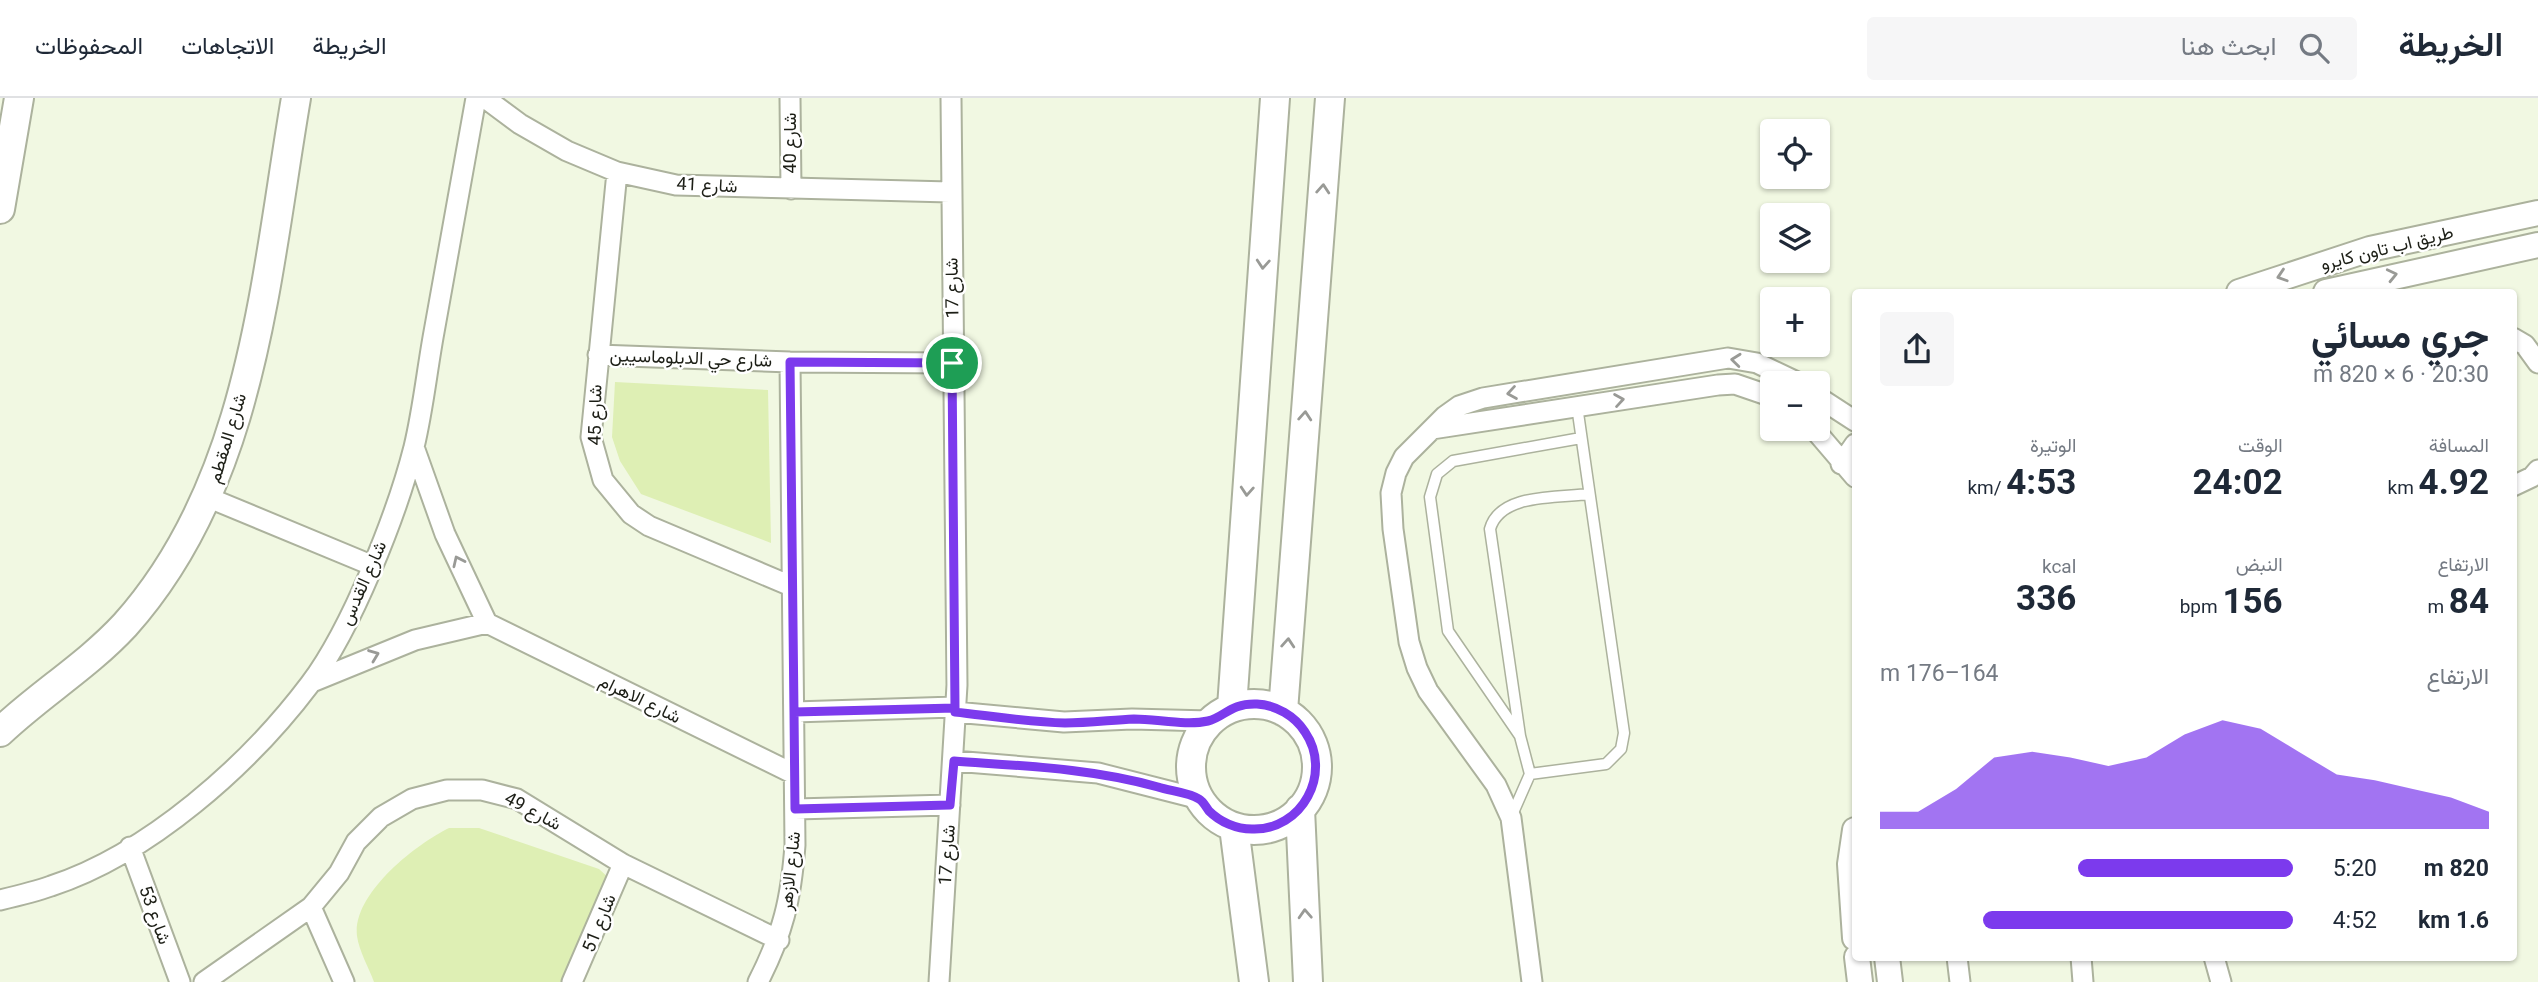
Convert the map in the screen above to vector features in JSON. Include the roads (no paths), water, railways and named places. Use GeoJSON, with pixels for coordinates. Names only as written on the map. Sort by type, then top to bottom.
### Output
{"type":"FeatureCollection","features":[{"type":"Feature","properties":{"kind":"main road"},"geometry":{"type":"LineString","coordinates":[[0,209],[19,98]]}},
{"type":"Feature","properties":{"kind":"main road","name":"شارع المقطم"},"geometry":{"type":"LineString","coordinates":[[0,732],[12,710],[77,670],[124,626],[177,556],[207,497],[230,437],[253,349],[296,98]]}},
{"type":"Feature","properties":{"kind":"main road"},"geometry":{"type":"LineString","coordinates":[[1221,714],[1275,98]]}},
{"type":"Feature","properties":{"kind":"main road"},"geometry":{"type":"LineString","coordinates":[[1283,711],[1330,98]]}},
{"type":"Feature","properties":{"kind":"main road"},"geometry":{"type":"LineString","coordinates":[[1258,704],[1283,711],[1293,718],[1309,737],[1316,762],[1313,787],[1300,809],[1286,821],[1270,828],[1234,827],[1214,816],[1200,799],[1194,786],[1191,758],[1201,732],[1221,714],[1258,704]]}},
{"type":"Feature","properties":{"kind":"main road"},"geometry":{"type":"LineString","coordinates":[[1300,809],[1308,982]]}},
{"type":"Feature","properties":{"kind":"main road"},"geometry":{"type":"LineString","coordinates":[[1234,827],[1254,982]]}},
{"type":"Feature","properties":{"kind":"street","name":"شارع القدس"},"geometry":{"type":"LineString","coordinates":[[0,900],[53,886],[130,847],[187,809],[239,764],[312,682],[340,635],[393,513],[414,447],[476,98]]}},
{"type":"Feature","properties":{"kind":"street","name":"شارع 41"},"geometry":{"type":"LineString","coordinates":[[485,98],[520,124],[567,151],[617,172],[676,185],[950,192]]}},
{"type":"Feature","properties":{"kind":"street","name":"شارع 40"},"geometry":{"type":"LineString","coordinates":[[790,98],[791,189]]}},
{"type":"Feature","properties":{"kind":"street","name":"شارع 17"},"geometry":{"type":"LineString","coordinates":[[939,982],[955,710],[951,98]]}},
{"type":"Feature","properties":{"kind":"street","name":"شارع 45"},"geometry":{"type":"LineString","coordinates":[[617,172],[591,437],[595,459],[615,498],[649,526],[791,586]]}},
{"type":"Feature","properties":{"kind":"street","name":"طريق اب تاون كايرو"},"geometry":{"type":"LineString","coordinates":[[2248,289],[2370,249],[2538,213]]}},
{"type":"Feature","properties":{"kind":"street","name":"طريق اب تاون كايرو"},"geometry":{"type":"LineString","coordinates":[[2340,289],[2538,245]]}},
{"type":"Feature","properties":{"kind":"street"},"geometry":{"type":"LineString","coordinates":[[2517,340],[2525,345],[2538,363]]}},
{"type":"Feature","properties":{"kind":"street","name":"شارع حي الدبلوماسيين"},"geometry":{"type":"LineString","coordinates":[[598,355],[790,362],[952,363]]}},
{"type":"Feature","properties":{"kind":"street"},"geometry":{"type":"LineString","coordinates":[[1532,982],[1511,818],[1496,785],[1428,691],[1409,642],[1393,529],[1391,493],[1396,473],[1404,457],[1431,430],[1459,406],[1483,398],[1728,358],[1757,363],[1774,371]]}},
{"type":"Feature","properties":{"kind":"street","name":"شارع الازهر"},"geometry":{"type":"LineString","coordinates":[[758,982],[779,940],[793,877],[795,809],[790,362]]}},
{"type":"Feature","properties":{"kind":"street"},"geometry":{"type":"LineString","coordinates":[[1573,384],[1577,406]]}},
{"type":"Feature","properties":{"kind":"street"},"geometry":{"type":"LineString","coordinates":[[1431,430],[1718,385],[1735,384],[1760,393]]}},
{"type":"Feature","properties":{"kind":"street"},"geometry":{"type":"LineString","coordinates":[[1830,405],[1852,419]]}},
{"type":"Feature","properties":{"kind":"street"},"geometry":{"type":"LineString","coordinates":[[1824,441],[1848,471]]}},
{"type":"Feature","properties":{"kind":"street"},"geometry":{"type":"LineString","coordinates":[[312,682],[415,640],[487,623],[445,534],[414,447]]}},
{"type":"Feature","properties":{"kind":"street"},"geometry":{"type":"LineString","coordinates":[[2517,484],[2532,477],[2538,470]]}},
{"type":"Feature","properties":{"kind":"street"},"geometry":{"type":"LineString","coordinates":[[207,497],[371,565]]}},
{"type":"Feature","properties":{"kind":"street","name":"شارع الاهرام"},"geometry":{"type":"LineString","coordinates":[[487,623],[794,774]]}},
{"type":"Feature","properties":{"kind":"street"},"geometry":{"type":"LineString","coordinates":[[794,712],[955,710],[1064,723],[1221,714]]}},
{"type":"Feature","properties":{"kind":"street"},"geometry":{"type":"LineString","coordinates":[[954,761],[1098,773],[1200,799]]}},
{"type":"Feature","properties":{"kind":"street","name":"شارع 49"},"geometry":{"type":"LineString","coordinates":[[204,982],[311,906],[339,873],[356,842],[381,817],[412,799],[447,790],[482,790],[517,799],[623,864],[779,940]]}},
{"type":"Feature","properties":{"kind":"street"},"geometry":{"type":"LineString","coordinates":[[795,809],[950,805]]}},
{"type":"Feature","properties":{"kind":"street","name":"شارع 53"},"geometry":{"type":"LineString","coordinates":[[130,847],[180,982]]}},
{"type":"Feature","properties":{"kind":"street"},"geometry":{"type":"LineString","coordinates":[[1852,850],[1852,894]]}},
{"type":"Feature","properties":{"kind":"street","name":"شارع 51"},"geometry":{"type":"LineString","coordinates":[[572,982],[623,864]]}},
{"type":"Feature","properties":{"kind":"street"},"geometry":{"type":"LineString","coordinates":[[311,906],[344,982]]}},
{"type":"Feature","properties":{"kind":"street"},"geometry":{"type":"LineString","coordinates":[[1887,961],[1890,982]]}},
{"type":"Feature","properties":{"kind":"street"},"geometry":{"type":"LineString","coordinates":[[1958,961],[1961,982]]}},
{"type":"Feature","properties":{"kind":"street"},"geometry":{"type":"LineString","coordinates":[[2081,961],[2083,982]]}},
{"type":"Feature","properties":{"kind":"street"},"geometry":{"type":"LineString","coordinates":[[2215,961],[2221,982]]}},
{"type":"Feature","properties":{"kind":"lane"},"geometry":{"type":"LineString","coordinates":[[1530,774],[1606,764],[1621,749],[1624,733],[1577,406]]}},
{"type":"Feature","properties":{"kind":"lane"},"geometry":{"type":"LineString","coordinates":[[1520,736],[1448,632],[1430,497],[1437,474],[1453,461],[1581,438]]}},
{"type":"Feature","properties":{"kind":"lane"},"geometry":{"type":"LineString","coordinates":[[1511,818],[1530,774],[1520,736],[1490,529],[1493,517],[1507,505],[1589,494]]}}]}
